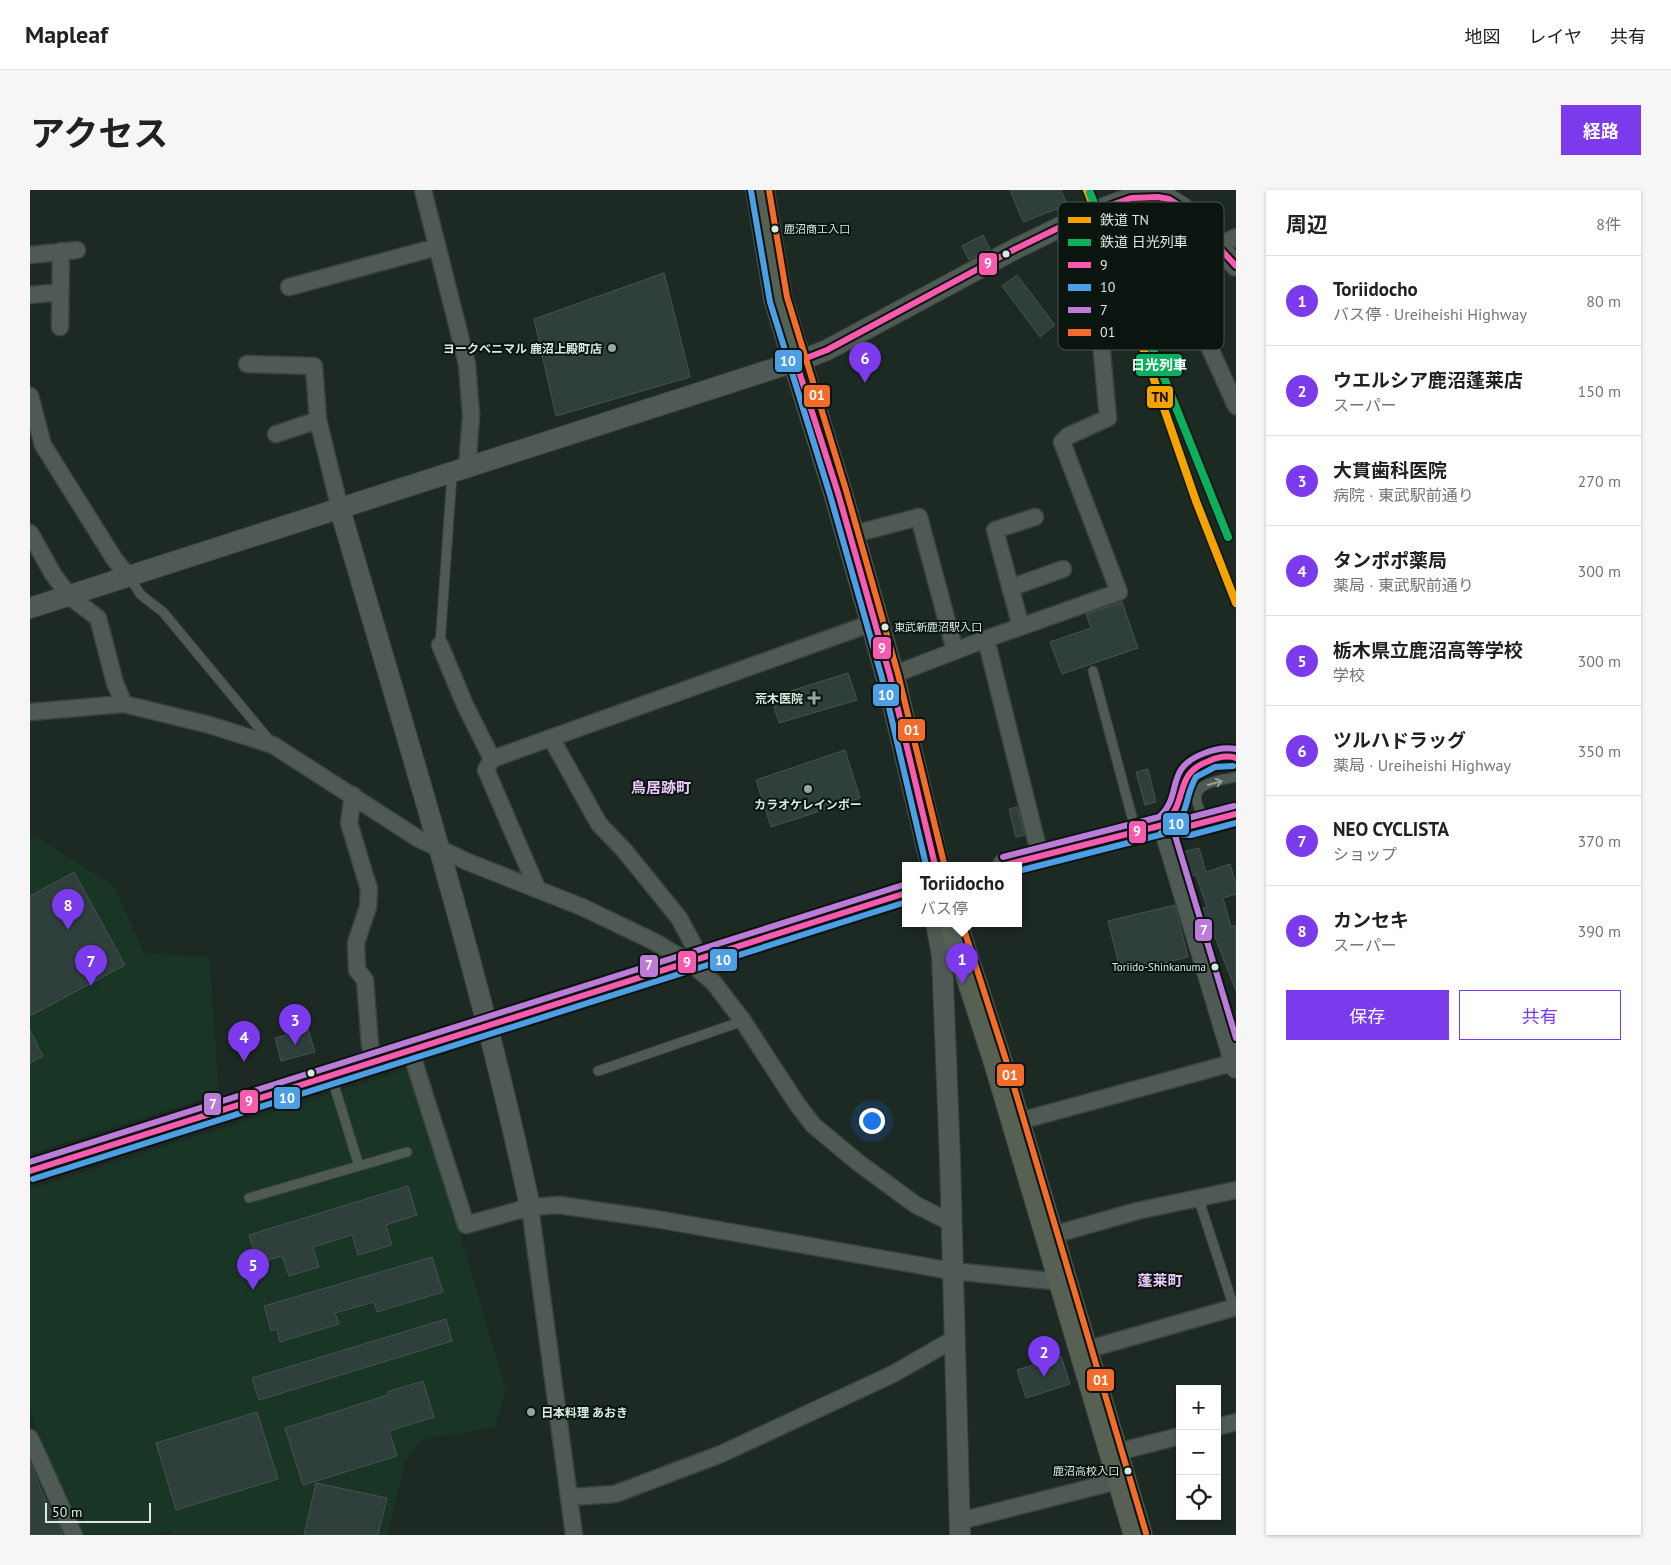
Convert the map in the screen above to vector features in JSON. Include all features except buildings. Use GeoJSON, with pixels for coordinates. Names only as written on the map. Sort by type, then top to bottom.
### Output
{"type":"FeatureCollection","features":[{"type":"Feature","properties":{"kind":"highway"},"geometry":{"type":"LineString","coordinates":[[760,190],[778,299],[850,535],[890,676],[934,862]]}},
{"type":"Feature","properties":{"kind":"highway"},"geometry":{"type":"LineString","coordinates":[[955,927],[1016,1122],[1082,1351],[1138,1535]]}},
{"type":"Feature","properties":{"kind":"main road"},"geometry":{"type":"LineString","coordinates":[[1017,862],[1163,825]]}},
{"type":"Feature","properties":{"kind":"street"},"geometry":{"type":"LineString","coordinates":[[423,190],[468,364],[471,416],[460,471]]}},
{"type":"Feature","properties":{"kind":"street"},"geometry":{"type":"LineString","coordinates":[[1120,202],[1157,193],[1174,202]]}},
{"type":"Feature","properties":{"kind":"street"},"geometry":{"type":"LineString","coordinates":[[30,608],[796,362],[826,350],[998,258],[1058,229]]}},
{"type":"Feature","properties":{"kind":"street"},"geometry":{"type":"LineString","coordinates":[[1224,243],[1236,237]]}},
{"type":"Feature","properties":{"kind":"street"},"geometry":{"type":"LineString","coordinates":[[289,287],[437,247]]}},
{"type":"Feature","properties":{"kind":"street"},"geometry":{"type":"LineString","coordinates":[[30,255],[69,251],[60,292],[60,326]]}},
{"type":"Feature","properties":{"kind":"street"},"geometry":{"type":"LineString","coordinates":[[1224,253],[1236,266]]}},
{"type":"Feature","properties":{"kind":"street"},"geometry":{"type":"LineString","coordinates":[[30,295],[60,292]]}},
{"type":"Feature","properties":{"kind":"street"},"geometry":{"type":"LineString","coordinates":[[890,676],[986,639],[1119,592],[1062,442],[1068,436],[1108,418],[1102,350]]}},
{"type":"Feature","properties":{"kind":"street"},"geometry":{"type":"LineString","coordinates":[[1211,350],[1236,406]]}},
{"type":"Feature","properties":{"kind":"street"},"geometry":{"type":"LineString","coordinates":[[247,364],[314,366],[318,420],[340,509],[438,847],[486,1025],[530,1207],[574,1535]]}},
{"type":"Feature","properties":{"kind":"street"},"geometry":{"type":"LineString","coordinates":[[30,396],[42,445],[115,560],[129,577]]}},
{"type":"Feature","properties":{"kind":"street"},"geometry":{"type":"LineString","coordinates":[[276,434],[318,420]]}},
{"type":"Feature","properties":{"kind":"street"},"geometry":{"type":"LineString","coordinates":[[850,535],[919,517],[955,651]]}},
{"type":"Feature","properties":{"kind":"street"},"geometry":{"type":"LineString","coordinates":[[1021,627],[995,530],[1034,517]]}},
{"type":"Feature","properties":{"kind":"street"},"geometry":{"type":"LineString","coordinates":[[30,533],[53,574],[69,596],[98,618],[115,683],[124,704]]}},
{"type":"Feature","properties":{"kind":"street"},"geometry":{"type":"LineString","coordinates":[[1010,588],[1063,569]]}},
{"type":"Feature","properties":{"kind":"street"},"geometry":{"type":"LineString","coordinates":[[537,888],[486,770],[492,759],[875,622]]}},
{"type":"Feature","properties":{"kind":"street"},"geometry":{"type":"LineString","coordinates":[[986,639],[1040,856]]}},
{"type":"Feature","properties":{"kind":"street"},"geometry":{"type":"LineString","coordinates":[[440,645],[465,705],[492,759]]}},
{"type":"Feature","properties":{"kind":"street"},"geometry":{"type":"LineString","coordinates":[[30,712],[124,704],[210,725],[273,745],[419,839],[468,862],[537,888],[692,959]]}},
{"type":"Feature","properties":{"kind":"street"},"geometry":{"type":"LineString","coordinates":[[551,738],[599,824],[624,850],[679,918],[692,959],[700,970],[714,983],[743,1021],[797,1104],[814,1125],[860,1164],[916,1205],[952,1223]]}},
{"type":"Feature","properties":{"kind":"street"},"geometry":{"type":"LineString","coordinates":[[1163,825],[1170,819],[1180,804],[1182,783],[1191,768],[1203,762],[1226,756],[1236,758]]}},
{"type":"Feature","properties":{"kind":"street"},"geometry":{"type":"LineString","coordinates":[[353,795],[349,823],[369,889],[368,907],[356,943],[357,970],[365,980],[370,1045],[375,1061]]}},
{"type":"Feature","properties":{"kind":"street"},"geometry":{"type":"LineString","coordinates":[[1180,804],[1188,814],[1206,822]]}},
{"type":"Feature","properties":{"kind":"street"},"geometry":{"type":"LineString","coordinates":[[1163,825],[1170,828],[1206,822],[1236,814]]}},
{"type":"Feature","properties":{"kind":"street"},"geometry":{"type":"LineString","coordinates":[[1016,1122],[1236,1064],[1163,825]]}},
{"type":"Feature","properties":{"kind":"street"},"geometry":{"type":"LineString","coordinates":[[30,1171],[902,893]]}},
{"type":"Feature","properties":{"kind":"street"},"geometry":{"type":"LineString","coordinates":[[937,927],[942,956],[952,1223],[960,1528],[1121,1480]]}},
{"type":"Feature","properties":{"kind":"street"},"geometry":{"type":"LineString","coordinates":[[410,1049],[466,1225],[530,1207],[559,1205],[656,1219],[952,1271],[1062,1282]]}},
{"type":"Feature","properties":{"kind":"street"},"geometry":{"type":"LineString","coordinates":[[1049,1236],[1137,1211],[1199,1200],[1236,1190]]}},
{"type":"Feature","properties":{"kind":"street"},"geometry":{"type":"LineString","coordinates":[[1082,1351],[1235,1310]]}},
{"type":"Feature","properties":{"kind":"street"},"geometry":{"type":"LineString","coordinates":[[570,1497],[615,1494],[721,1454],[893,1374],[954,1339]]}},
{"type":"Feature","properties":{"kind":"street"},"geometry":{"type":"LineString","coordinates":[[1221,1426],[1236,1422]]}},
{"type":"Feature","properties":{"kind":"street"},"geometry":{"type":"LineString","coordinates":[[1113,1453],[1176,1437]]}},
{"type":"Feature","properties":{"kind":"street"},"geometry":{"type":"LineString","coordinates":[[30,1438],[74,1535]]}},
{"type":"Feature","properties":{"kind":"lane"},"geometry":{"type":"LineString","coordinates":[[440,645],[460,471]]}},
{"type":"Feature","properties":{"kind":"lane"},"geometry":{"type":"LineString","coordinates":[[129,577],[141,595],[163,612],[273,745]]}},
{"type":"Feature","properties":{"kind":"lane"},"geometry":{"type":"LineString","coordinates":[[1094,671],[1136,832]]}},
{"type":"Feature","properties":{"kind":"lane"},"geometry":{"type":"LineString","coordinates":[[1206,822],[1200,812],[1196,797],[1198,790],[1203,786],[1236,777]]}},
{"type":"Feature","properties":{"kind":"lane"},"geometry":{"type":"LineString","coordinates":[[598,1071],[743,1021]]}},
{"type":"Feature","properties":{"kind":"lane"},"geometry":{"type":"LineString","coordinates":[[331,1075],[359,1166]]}},
{"type":"Feature","properties":{"kind":"lane"},"geometry":{"type":"LineString","coordinates":[[249,1198],[407,1152]]}},
{"type":"Feature","properties":{"kind":"lane"},"geometry":{"type":"LineString","coordinates":[[1199,1200],[1235,1310]]}},
{"type":"Feature","properties":{"kind":"shaded area"},"geometry":{"type":"Polygon","coordinates":[[[37,837],[114,886],[144,953],[209,957],[219,1094],[30,1154],[30,838],[37,837]]]}},
{"type":"Feature","properties":{"kind":"shaded area"},"geometry":{"type":"Polygon","coordinates":[[[411,1068],[506,1390],[495,1427],[421,1440],[405,1461],[388,1535],[172,1535],[170,1531],[154,1535],[81,1535],[30,1412],[30,1189],[411,1068]]]}},
{"type":"Feature","properties":{"kind":"rail line","name":"TN"},"geometry":{"type":"LineString","coordinates":[[1087,190],[1092,202]]}},
{"type":"Feature","properties":{"kind":"rail line","name":"日光列車"},"geometry":{"type":"LineString","coordinates":[[1090,193],[1094,202]]}},
{"type":"Feature","properties":{"kind":"rail line","name":"TN"},"geometry":{"type":"LineString","coordinates":[[1144,350],[1196,501],[1236,603]]}},
{"type":"Feature","properties":{"kind":"rail line","name":"日光列車"},"geometry":{"type":"LineString","coordinates":[[1153,350],[1228,537]]}},
{"type":"Feature","properties":{"kind":"transit line","name":"01"},"geometry":{"type":"LineString","coordinates":[[769,190],[787,297],[846,490],[898,674],[944,862]]}},
{"type":"Feature","properties":{"kind":"transit line","name":"10"},"geometry":{"type":"LineString","coordinates":[[751,191],[770,302],[830,495],[882,678],[925,862]]}},
{"type":"Feature","properties":{"kind":"transit line","name":"9"},"geometry":{"type":"LineString","coordinates":[[1120,202],[1131,198],[1158,197],[1174,202]]}},
{"type":"Feature","properties":{"kind":"transit line","name":"9"},"geometry":{"type":"LineString","coordinates":[[796,362],[827,350],[1015,249],[1058,228]]}},
{"type":"Feature","properties":{"kind":"transit line","name":"9"},"geometry":{"type":"LineString","coordinates":[[1224,253],[1236,266]]}},
{"type":"Feature","properties":{"kind":"transit line","name":"9"},"geometry":{"type":"LineString","coordinates":[[796,362],[838,493],[890,676],[934,862]]}},
{"type":"Feature","properties":{"kind":"transit line","name":"7"},"geometry":{"type":"LineString","coordinates":[[1003,857],[1159,817],[1171,800],[1179,774],[1184,766],[1192,759],[1216,749],[1236,749]]}},
{"type":"Feature","properties":{"kind":"transit line","name":"9"},"geometry":{"type":"LineString","coordinates":[[1017,862],[1163,825],[1176,807],[1185,781],[1190,773],[1216,758],[1236,758]]}},
{"type":"Feature","properties":{"kind":"transit line","name":"10"},"geometry":{"type":"LineString","coordinates":[[1022,870],[1167,833],[1180,820],[1196,777],[1215,767],[1233,766]]}},
{"type":"Feature","properties":{"kind":"transit line","name":"7"},"geometry":{"type":"LineString","coordinates":[[1165,817],[1188,818],[1234,806]]}},
{"type":"Feature","properties":{"kind":"transit line","name":"9"},"geometry":{"type":"LineString","coordinates":[[1163,825],[1190,826],[1236,814]]}},
{"type":"Feature","properties":{"kind":"transit line","name":"7"},"geometry":{"type":"LineString","coordinates":[[1171,822],[1236,1038]]}},
{"type":"Feature","properties":{"kind":"transit line","name":"10"},"geometry":{"type":"LineString","coordinates":[[1161,833],[1191,835],[1236,823]]}},
{"type":"Feature","properties":{"kind":"transit line","name":"7"},"geometry":{"type":"LineString","coordinates":[[30,1162],[902,885]]}},
{"type":"Feature","properties":{"kind":"transit line","name":"9"},"geometry":{"type":"LineString","coordinates":[[30,1171],[902,894]]}},
{"type":"Feature","properties":{"kind":"transit line","name":"10"},"geometry":{"type":"LineString","coordinates":[[33,1179],[902,903]]}},
{"type":"Feature","properties":{"kind":"transit line","name":"01"},"geometry":{"type":"LineString","coordinates":[[963,927],[1006,1060],[1146,1533]]}},
{"type":"Feature","properties":{"kind":"place","name":"鹿沼商工入口"},"geometry":{"type":"Point","coordinates":[775,229]}},
{"type":"Feature","properties":{"kind":"place","name":"ヨークベニマル 鹿沼上殿町店"},"geometry":{"type":"Point","coordinates":[612,348]}},
{"type":"Feature","properties":{"kind":"place","name":"ツルハドラッグ"},"geometry":{"type":"Point","coordinates":[865,383]}},
{"type":"Feature","properties":{"kind":"place","name":"東武新鹿沼駅入口"},"geometry":{"type":"Point","coordinates":[885,627]}},
{"type":"Feature","properties":{"kind":"place","name":"荒木医院"},"geometry":{"type":"Point","coordinates":[814,698]}},
{"type":"Feature","properties":{"kind":"place","name":"カラオケレインボー"},"geometry":{"type":"Point","coordinates":[808,789]}},
{"type":"Feature","properties":{"kind":"place","name":"カンセキ"},"geometry":{"type":"Point","coordinates":[68,930]}},
{"type":"Feature","properties":{"kind":"place","name":"Toriido-Shinkanuma"},"geometry":{"type":"Point","coordinates":[1215,967]}},
{"type":"Feature","properties":{"kind":"place","name":"Toriidocho"},"geometry":{"type":"Point","coordinates":[962,984]}},
{"type":"Feature","properties":{"kind":"place","name":"NEO CYCLISTA"},"geometry":{"type":"Point","coordinates":[91,986]}},
{"type":"Feature","properties":{"kind":"place","name":"大貫歯科医院"},"geometry":{"type":"Point","coordinates":[295,1045]}},
{"type":"Feature","properties":{"kind":"place","name":"タンポポ薬局"},"geometry":{"type":"Point","coordinates":[244,1062]}},
{"type":"Feature","properties":{"kind":"place","name":"栃木県立鹿沼高等学校"},"geometry":{"type":"Point","coordinates":[253,1290]}},
{"type":"Feature","properties":{"kind":"place","name":"ウエルシア鹿沼蓬莱店"},"geometry":{"type":"Point","coordinates":[1044,1377]}},
{"type":"Feature","properties":{"kind":"place","name":"日本料理 あおき"},"geometry":{"type":"Point","coordinates":[531,1412]}},
{"type":"Feature","properties":{"kind":"place","name":"鹿沼高校入口"},"geometry":{"type":"Point","coordinates":[1128,1471]}},
{"type":"Feature","properties":{"kind":"district","name":"鳥居跡町"},"geometry":{"type":"Point","coordinates":[661,787]}},
{"type":"Feature","properties":{"kind":"district","name":"蓬莱町"},"geometry":{"type":"Point","coordinates":[1160,1280]}}]}
